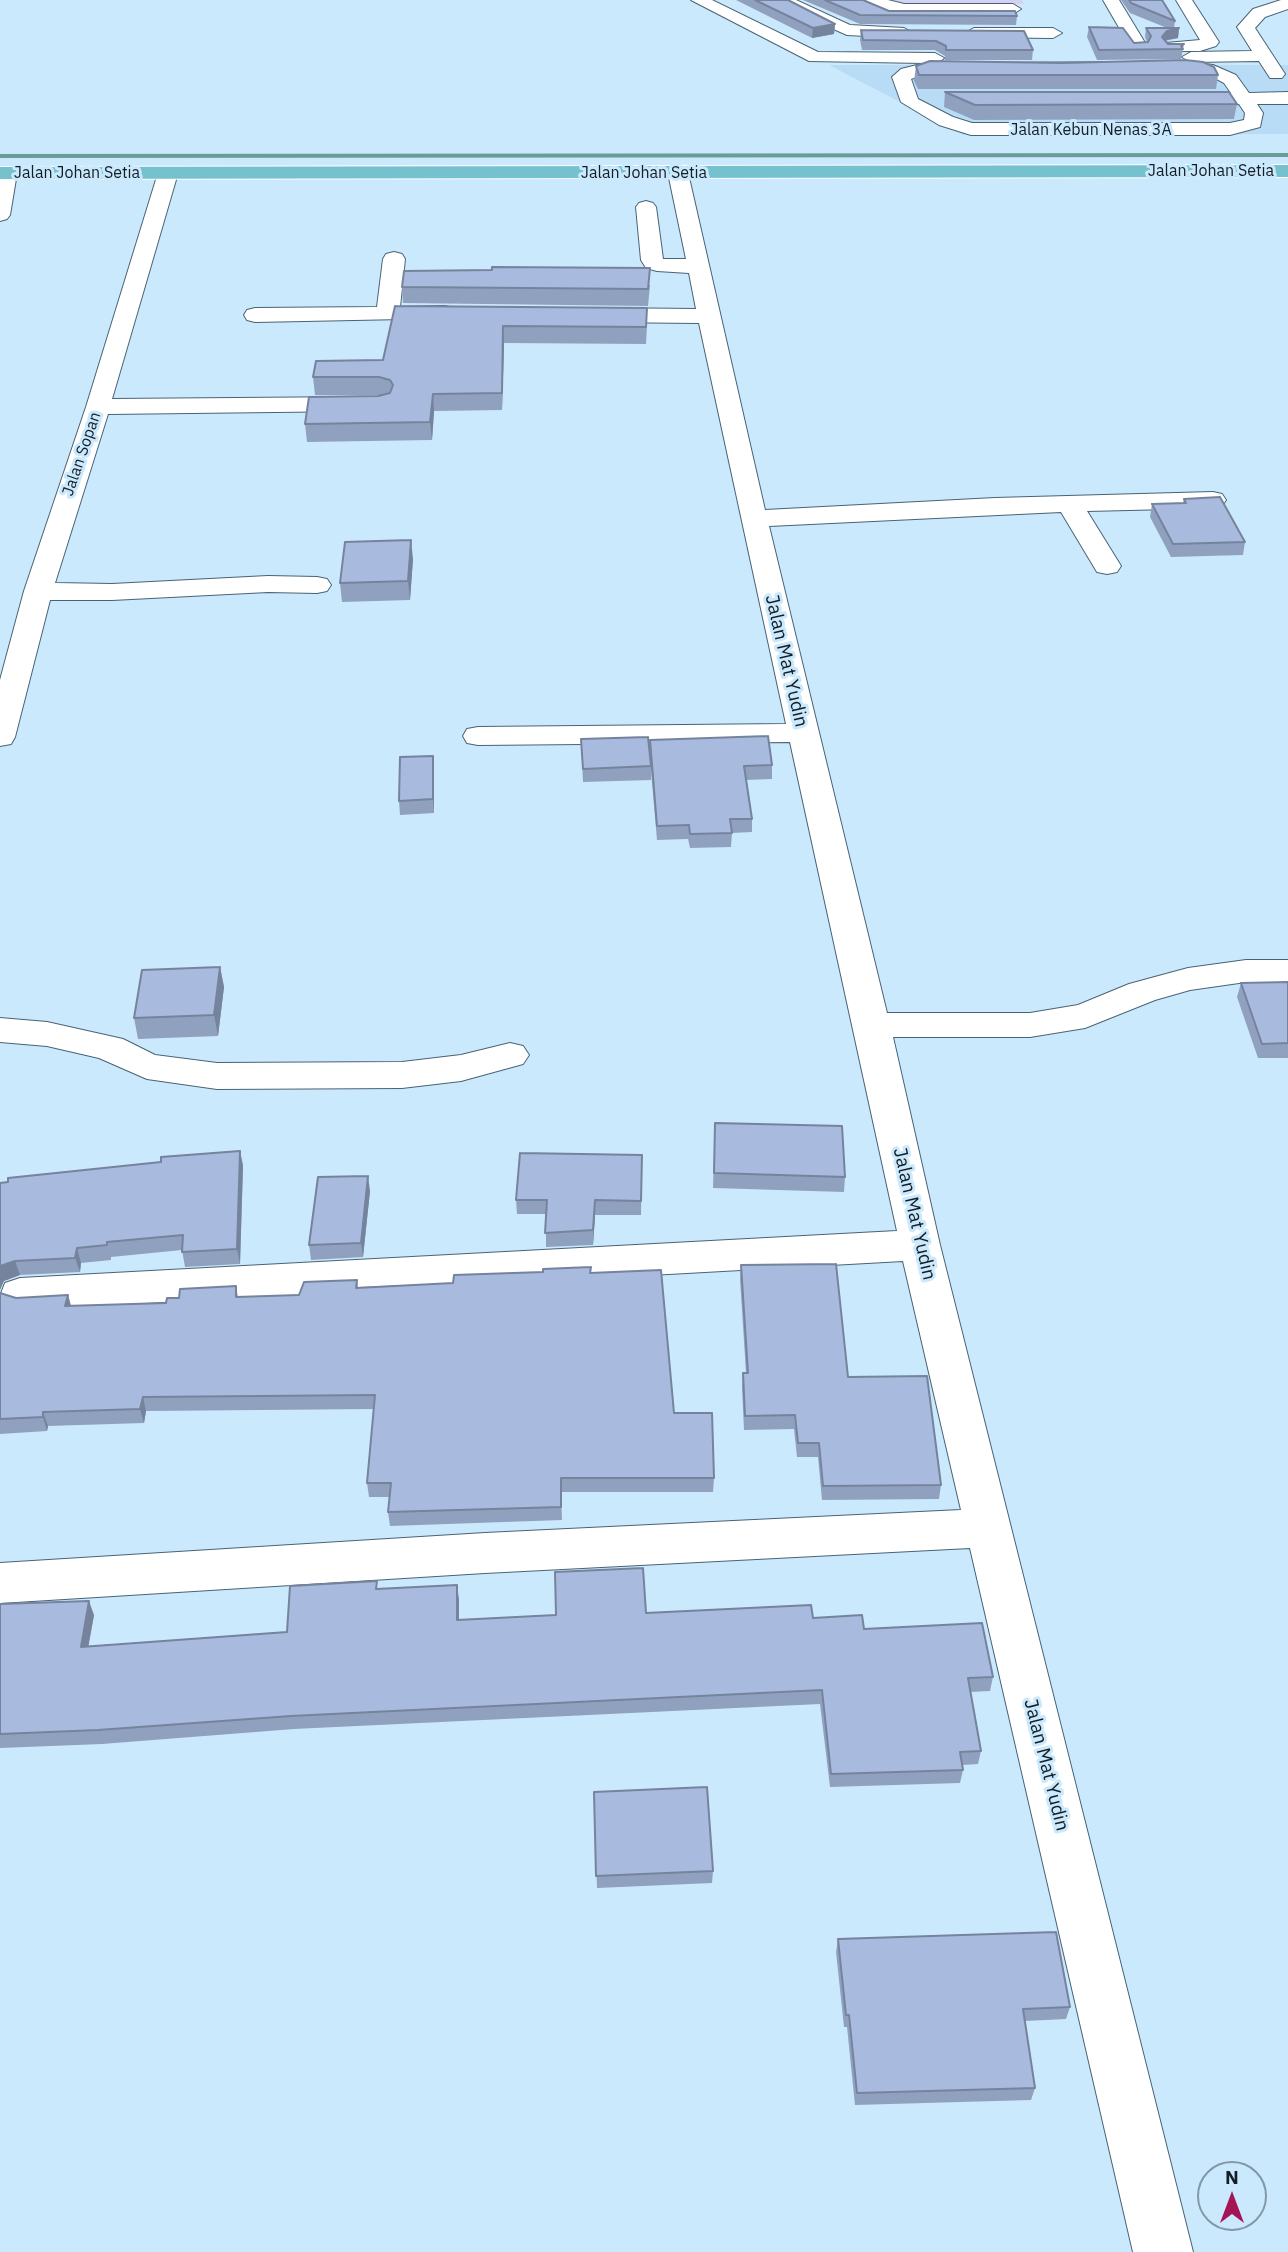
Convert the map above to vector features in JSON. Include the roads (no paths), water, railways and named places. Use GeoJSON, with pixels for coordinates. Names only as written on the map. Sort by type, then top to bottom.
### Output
{"type":"FeatureCollection","features":[{"type":"Feature","properties":{"kind":"main road","name":"Jalan Johan Setia"},"geometry":{"type":"LineString","coordinates":[[4,173],[1288,172]]}},
{"type":"Feature","properties":{"kind":"street"},"geometry":{"type":"LineString","coordinates":[[699,0],[815,57],[1264,57]]}},
{"type":"Feature","properties":{"kind":"street"},"geometry":{"type":"LineString","coordinates":[[783,0],[847,30],[919,33]]}},
{"type":"Feature","properties":{"kind":"street"},"geometry":{"type":"LineString","coordinates":[[873,0],[904,9],[1029,9]]}},
{"type":"Feature","properties":{"kind":"street"},"geometry":{"type":"LineString","coordinates":[[1111,0],[1138,47]]}},
{"type":"Feature","properties":{"kind":"street"},"geometry":{"type":"LineString","coordinates":[[1112,47],[1200,46],[1210,42],[1184,0]]}},
{"type":"Feature","properties":{"kind":"street"},"geometry":{"type":"LineString","coordinates":[[1286,5],[1259,13],[1246,27],[1288,92]]}},
{"type":"Feature","properties":{"kind":"street"},"geometry":{"type":"LineString","coordinates":[[959,33],[1050,27],[1066,57]]}},
{"type":"Feature","properties":{"kind":"street"},"geometry":{"type":"LineString","coordinates":[[948,98],[908,98],[901,77],[928,68],[1183,67],[1223,74],[1244,99]]}},
{"type":"Feature","properties":{"kind":"street","name":"Jalan Kebun Nenas 3A"},"geometry":{"type":"LineString","coordinates":[[908,98],[946,121],[971,129],[1003,131],[1246,127],[1255,119],[1244,99]]}},
{"type":"Feature","properties":{"kind":"street"},"geometry":{"type":"LineString","coordinates":[[1204,99],[1288,99]]}},
{"type":"Feature","properties":{"kind":"street"},"geometry":{"type":"LineString","coordinates":[[0,215],[4,173]]}},
{"type":"Feature","properties":{"kind":"street","name":"Jalan Sopan"},"geometry":{"type":"LineString","coordinates":[[0,737],[38,591],[98,407],[169,173]]}},
{"type":"Feature","properties":{"kind":"street","name":"Jalan Mat Yudin"},"geometry":{"type":"LineString","coordinates":[[678,173],[802,733],[872,1025],[920,1245],[1163,2252]]}},
{"type":"Feature","properties":{"kind":"street"},"geometry":{"type":"LineString","coordinates":[[646,207],[654,263],[665,266],[699,266]]}},
{"type":"Feature","properties":{"kind":"street"},"geometry":{"type":"LineString","coordinates":[[388,313],[394,259]]}},
{"type":"Feature","properties":{"kind":"street"},"geometry":{"type":"LineString","coordinates":[[255,315],[468,313]]}},
{"type":"Feature","properties":{"kind":"street"},"geometry":{"type":"LineString","coordinates":[[576,314],[710,316]]}},
{"type":"Feature","properties":{"kind":"street"},"geometry":{"type":"LineString","coordinates":[[98,407],[380,404]]}},
{"type":"Feature","properties":{"kind":"street"},"geometry":{"type":"LineString","coordinates":[[756,519],[1213,500]]}},
{"type":"Feature","properties":{"kind":"street"},"geometry":{"type":"LineString","coordinates":[[1069,504],[1107,566]]}},
{"type":"Feature","properties":{"kind":"street"},"geometry":{"type":"LineString","coordinates":[[38,591],[112,592],[268,584],[317,585]]}},
{"type":"Feature","properties":{"kind":"street"},"geometry":{"type":"LineString","coordinates":[[478,736],[802,733]]}},
{"type":"Feature","properties":{"kind":"street"},"geometry":{"type":"LineString","coordinates":[[872,1025],[1030,1025],[1085,1016],[1142,992],[1188,979],[1246,971],[1288,971]]}},
{"type":"Feature","properties":{"kind":"street"},"geometry":{"type":"LineString","coordinates":[[0,1030],[47,1034],[110,1048],[147,1066],[217,1076],[402,1075],[461,1068],[510,1055]]}},
{"type":"Feature","properties":{"kind":"street"},"geometry":{"type":"LineString","coordinates":[[20,1294],[920,1245]]}},
{"type":"Feature","properties":{"kind":"street"},"geometry":{"type":"LineString","coordinates":[[0,1583],[485,1553],[988,1528]]}},
{"type":"Feature","properties":{"kind":"waterway"},"geometry":{"type":"LineString","coordinates":[[0,156],[1288,155]]}}]}
